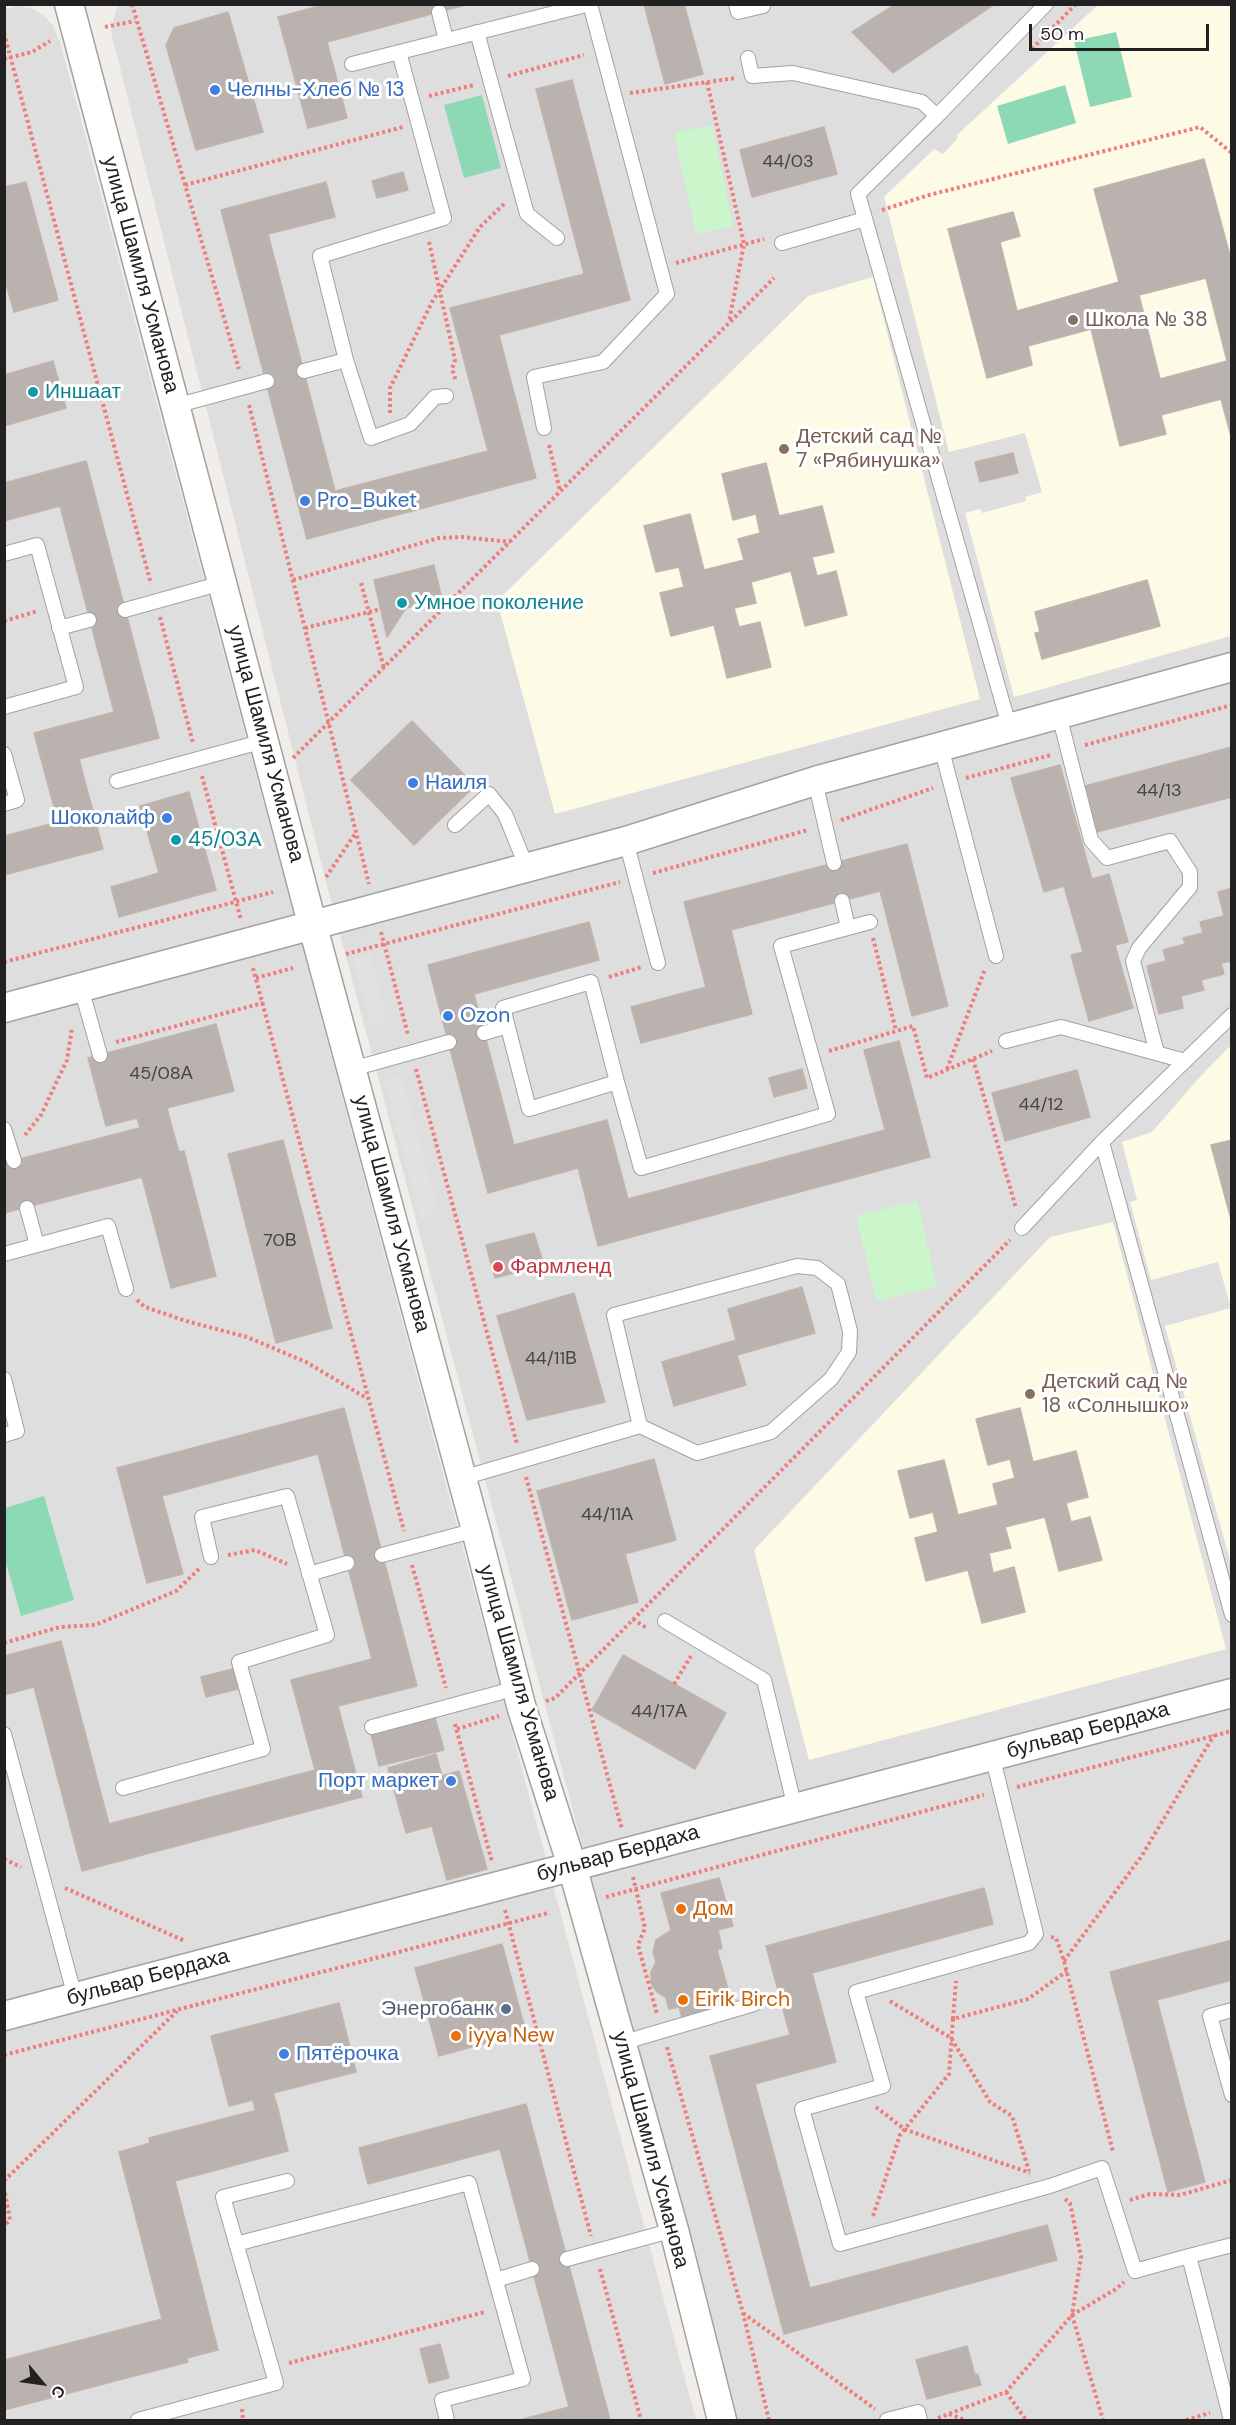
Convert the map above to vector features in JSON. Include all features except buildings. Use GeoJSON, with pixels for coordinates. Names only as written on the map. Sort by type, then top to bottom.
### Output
{"type":"FeatureCollection","features":[{"type":"Feature","properties":{"kind":"street","name":"улица Шамиля Усманова"},"geometry":{"type":"LineString","coordinates":[[69,4],[313,927],[476,1530],[519,1699],[572,1866],[674,2230],[722,2421]]}},
{"type":"Feature","properties":{"kind":"street"},"geometry":{"type":"LineString","coordinates":[[4,1008],[313,927],[626,841],[815,781],[1232,668]]}},
{"type":"Feature","properties":{"kind":"street","name":"бульвар Бердаха"},"geometry":{"type":"LineString","coordinates":[[4,2016],[1232,1693]]}},
{"type":"Feature","properties":{"kind":"lane"},"geometry":{"type":"LineString","coordinates":[[352,64],[590,4],[667,294],[603,362],[534,377],[544,428]]}},
{"type":"Feature","properties":{"kind":"lane"},"geometry":{"type":"LineString","coordinates":[[736,4],[738,12],[763,6]]}},
{"type":"Feature","properties":{"kind":"lane"},"geometry":{"type":"LineString","coordinates":[[1010,729],[858,194],[1046,4]]}},
{"type":"Feature","properties":{"kind":"lane"},"geometry":{"type":"LineString","coordinates":[[439,12],[446,40]]}},
{"type":"Feature","properties":{"kind":"lane"},"geometry":{"type":"LineString","coordinates":[[477,32],[527,214],[557,238]]}},
{"type":"Feature","properties":{"kind":"lane"},"geometry":{"type":"LineString","coordinates":[[399,52],[444,218],[320,256],[346,360],[371,438],[410,424],[435,397],[452,391]]}},
{"type":"Feature","properties":{"kind":"lane"},"geometry":{"type":"LineString","coordinates":[[748,58],[752,76],[794,73],[922,102],[937,116]]}},
{"type":"Feature","properties":{"kind":"lane"},"geometry":{"type":"LineString","coordinates":[[782,243],[865,219]]}},
{"type":"Feature","properties":{"kind":"lane"},"geometry":{"type":"LineString","coordinates":[[304,371],[346,360]]}},
{"type":"Feature","properties":{"kind":"lane"},"geometry":{"type":"LineString","coordinates":[[176,406],[267,381]]}},
{"type":"Feature","properties":{"kind":"lane"},"geometry":{"type":"LineString","coordinates":[[4,554],[37,545],[76,687],[4,707]]}},
{"type":"Feature","properties":{"kind":"lane"},"geometry":{"type":"LineString","coordinates":[[125,610],[222,583]]}},
{"type":"Feature","properties":{"kind":"lane"},"geometry":{"type":"LineString","coordinates":[[59,628],[89,620]]}},
{"type":"Feature","properties":{"kind":"lane"},"geometry":{"type":"LineString","coordinates":[[1059,715],[1091,840],[1107,858],[1170,840],[1190,872],[1190,886],[1140,948],[1133,961],[1157,1053]]}},
{"type":"Feature","properties":{"kind":"lane"},"geometry":{"type":"LineString","coordinates":[[117,782],[264,741]]}},
{"type":"Feature","properties":{"kind":"lane"},"geometry":{"type":"LineString","coordinates":[[941,747],[996,956]]}},
{"type":"Feature","properties":{"kind":"lane"},"geometry":{"type":"LineString","coordinates":[[4,754],[17,800],[4,804]]}},
{"type":"Feature","properties":{"kind":"lane"},"geometry":{"type":"LineString","coordinates":[[815,781],[834,863]]}},
{"type":"Feature","properties":{"kind":"lane"},"geometry":{"type":"LineString","coordinates":[[455,825],[489,794],[505,814],[527,868]]}},
{"type":"Feature","properties":{"kind":"lane"},"geometry":{"type":"LineString","coordinates":[[626,841],[658,963]]}},
{"type":"Feature","properties":{"kind":"lane"},"geometry":{"type":"LineString","coordinates":[[842,901],[848,928]]}},
{"type":"Feature","properties":{"kind":"lane"},"geometry":{"type":"LineString","coordinates":[[616,1082],[529,1109],[503,1008],[591,982],[640,1168],[828,1114],[781,946],[870,922]]}},
{"type":"Feature","properties":{"kind":"lane"},"geometry":{"type":"LineString","coordinates":[[81,988],[99,1051]]}},
{"type":"Feature","properties":{"kind":"lane"},"geometry":{"type":"LineString","coordinates":[[1022,1228],[1102,1142],[1232,1015]]}},
{"type":"Feature","properties":{"kind":"lane"},"geometry":{"type":"LineString","coordinates":[[484,1033],[507,1026]]}},
{"type":"Feature","properties":{"kind":"lane"},"geometry":{"type":"LineString","coordinates":[[1006,1041],[1061,1027],[1185,1061]]}},
{"type":"Feature","properties":{"kind":"lane"},"geometry":{"type":"LineString","coordinates":[[352,1070],[449,1042]]}},
{"type":"Feature","properties":{"kind":"lane"},"geometry":{"type":"LineString","coordinates":[[4,1130],[13,1156]]}},
{"type":"Feature","properties":{"kind":"lane"},"geometry":{"type":"LineString","coordinates":[[1102,1142],[1232,1615]]}},
{"type":"Feature","properties":{"kind":"lane"},"geometry":{"type":"LineString","coordinates":[[27,1208],[37,1245]]}},
{"type":"Feature","properties":{"kind":"lane"},"geometry":{"type":"LineString","coordinates":[[4,1254],[108,1226],[126,1289]]}},
{"type":"Feature","properties":{"kind":"lane"},"geometry":{"type":"LineString","coordinates":[[462,1479],[640,1426],[697,1454],[771,1432],[831,1379],[849,1352],[850,1331],[838,1284],[817,1268],[797,1266],[614,1315],[640,1426]]}},
{"type":"Feature","properties":{"kind":"lane"},"geometry":{"type":"LineString","coordinates":[[4,1379],[17,1431],[4,1435]]}},
{"type":"Feature","properties":{"kind":"lane"},"geometry":{"type":"LineString","coordinates":[[123,1788],[263,1749],[239,1662],[327,1635],[287,1496],[202,1517],[211,1557]]}},
{"type":"Feature","properties":{"kind":"lane"},"geometry":{"type":"LineString","coordinates":[[382,1555],[476,1530]]}},
{"type":"Feature","properties":{"kind":"lane"},"geometry":{"type":"LineString","coordinates":[[309,1574],[347,1563]]}},
{"type":"Feature","properties":{"kind":"lane"},"geometry":{"type":"LineString","coordinates":[[665,1621],[764,1680],[795,1808]]}},
{"type":"Feature","properties":{"kind":"lane"},"geometry":{"type":"LineString","coordinates":[[372,1727],[450,1706],[519,1699]]}},
{"type":"Feature","properties":{"kind":"lane"},"geometry":{"type":"LineString","coordinates":[[4,1734],[75,1997]]}},
{"type":"Feature","properties":{"kind":"lane"},"geometry":{"type":"LineString","coordinates":[[992,1755],[1036,1934],[1029,1943],[856,1992],[883,2086],[802,2109],[840,2244],[1050,2186],[1102,2168],[1135,2271],[1232,2245]]}},
{"type":"Feature","properties":{"kind":"lane"},"geometry":{"type":"LineString","coordinates":[[621,2043],[754,2004]]}},
{"type":"Feature","properties":{"kind":"lane"},"geometry":{"type":"LineString","coordinates":[[1232,2010],[1210,2016],[1232,2095]]}},
{"type":"Feature","properties":{"kind":"lane"},"geometry":{"type":"LineString","coordinates":[[138,2421],[276,2383],[223,2197],[287,2181]]}},
{"type":"Feature","properties":{"kind":"lane"},"geometry":{"type":"LineString","coordinates":[[236,2244],[469,2183],[523,2379],[442,2400],[447,2421]]}},
{"type":"Feature","properties":{"kind":"lane"},"geometry":{"type":"LineString","coordinates":[[567,2259],[674,2230]]}},
{"type":"Feature","properties":{"kind":"lane"},"geometry":{"type":"LineString","coordinates":[[1189,2256],[1230,2414]]}},
{"type":"Feature","properties":{"kind":"lane"},"geometry":{"type":"LineString","coordinates":[[496,2280],[532,2269]]}},
{"type":"Feature","properties":{"kind":"lane"},"geometry":{"type":"LineString","coordinates":[[888,2420],[918,2412],[920,2421]]}},
{"type":"Feature","properties":{"kind":"path"},"geometry":{"type":"LineString","coordinates":[[105,27],[135,21]]}},
{"type":"Feature","properties":{"kind":"path"},"geometry":{"type":"LineString","coordinates":[[4,33],[641,2421]]}},
{"type":"Feature","properties":{"kind":"path"},"geometry":{"type":"LineString","coordinates":[[4,59],[32,52],[50,41]]}},
{"type":"Feature","properties":{"kind":"path"},"geometry":{"type":"LineString","coordinates":[[615,95],[752,76]]}},
{"type":"Feature","properties":{"kind":"path"},"geometry":{"type":"LineString","coordinates":[[707,82],[744,244],[729,324]]}},
{"type":"Feature","properties":{"kind":"path"},"geometry":{"type":"LineString","coordinates":[[185,185],[418,123]]}},
{"type":"Feature","properties":{"kind":"path"},"geometry":{"type":"LineString","coordinates":[[865,219],[887,208],[929,195],[1200,127],[1232,153]]}},
{"type":"Feature","properties":{"kind":"path"},"geometry":{"type":"LineString","coordinates":[[391,432],[390,388],[439,291],[480,227],[520,188]]}},
{"type":"Feature","properties":{"kind":"path"},"geometry":{"type":"LineString","coordinates":[[425,224],[454,360],[452,391]]}},
{"type":"Feature","properties":{"kind":"path"},"geometry":{"type":"LineString","coordinates":[[660,267],[763,239],[782,243]]}},
{"type":"Feature","properties":{"kind":"path"},"geometry":{"type":"LineString","coordinates":[[274,777],[774,278]]}},
{"type":"Feature","properties":{"kind":"path"},"geometry":{"type":"LineString","coordinates":[[544,428],[561,491]]}},
{"type":"Feature","properties":{"kind":"path"},"geometry":{"type":"LineString","coordinates":[[293,580],[439,538],[462,537],[510,542]]}},
{"type":"Feature","properties":{"kind":"path"},"geometry":{"type":"LineString","coordinates":[[361,583],[384,668]]}},
{"type":"Feature","properties":{"kind":"path"},"geometry":{"type":"LineString","coordinates":[[4,621],[54,607]]}},
{"type":"Feature","properties":{"kind":"path"},"geometry":{"type":"LineString","coordinates":[[305,628],[381,609]]}},
{"type":"Feature","properties":{"kind":"path"},"geometry":{"type":"LineString","coordinates":[[950,782],[1232,705]]}},
{"type":"Feature","properties":{"kind":"path"},"geometry":{"type":"LineString","coordinates":[[325,878],[355,833]]}},
{"type":"Feature","properties":{"kind":"path"},"geometry":{"type":"LineString","coordinates":[[4,962],[235,900],[273,892]]}},
{"type":"Feature","properties":{"kind":"path"},"geometry":{"type":"LineString","coordinates":[[870,922],[896,1031]]}},
{"type":"Feature","properties":{"kind":"path"},"geometry":{"type":"LineString","coordinates":[[946,1070],[988,960],[996,956]]}},
{"type":"Feature","properties":{"kind":"path"},"geometry":{"type":"LineString","coordinates":[[591,982],[658,963]]}},
{"type":"Feature","properties":{"kind":"path"},"geometry":{"type":"LineString","coordinates":[[256,978],[294,968]]}},
{"type":"Feature","properties":{"kind":"path"},"geometry":{"type":"LineString","coordinates":[[99,1051],[263,1003]]}},
{"type":"Feature","properties":{"kind":"path"},"geometry":{"type":"LineString","coordinates":[[13,1156],[41,1115],[67,1060],[72,1026]]}},
{"type":"Feature","properties":{"kind":"path"},"geometry":{"type":"LineString","coordinates":[[811,1056],[913,1026],[927,1077],[1005,1046],[1006,1041]]}},
{"type":"Feature","properties":{"kind":"path"},"geometry":{"type":"LineString","coordinates":[[456,1729],[519,1699],[555,1698],[1022,1228],[973,1059]]}},
{"type":"Feature","properties":{"kind":"path"},"geometry":{"type":"LineString","coordinates":[[126,1289],[145,1307],[186,1321],[247,1337],[306,1362],[369,1400]]}},
{"type":"Feature","properties":{"kind":"path"},"geometry":{"type":"LineString","coordinates":[[4,1643],[60,1627],[95,1625],[176,1591],[211,1557],[255,1550],[309,1574]]}},
{"type":"Feature","properties":{"kind":"path"},"geometry":{"type":"LineString","coordinates":[[674,1684],[699,1641]]}},
{"type":"Feature","properties":{"kind":"path"},"geometry":{"type":"LineString","coordinates":[[597,1900],[1232,1731]]}},
{"type":"Feature","properties":{"kind":"path"},"geometry":{"type":"LineString","coordinates":[[1064,1960],[1141,1857],[1215,1734]]}},
{"type":"Feature","properties":{"kind":"path"},"geometry":{"type":"LineString","coordinates":[[628,1851],[645,1928],[638,1945],[743,2313],[769,2421]]}},
{"type":"Feature","properties":{"kind":"path"},"geometry":{"type":"LineString","coordinates":[[4,1858],[43,1878],[224,1958]]}},
{"type":"Feature","properties":{"kind":"path"},"geometry":{"type":"LineString","coordinates":[[4,2055],[548,1913]]}},
{"type":"Feature","properties":{"kind":"path"},"geometry":{"type":"LineString","coordinates":[[1036,1934],[1056,1938],[1064,1960],[1113,2154],[1102,2168]]}},
{"type":"Feature","properties":{"kind":"path"},"geometry":{"type":"LineString","coordinates":[[866,2237],[900,2134],[949,2074],[958,1963]]}},
{"type":"Feature","properties":{"kind":"path"},"geometry":{"type":"LineString","coordinates":[[953,2019],[1028,1998],[1067,1971]]}},
{"type":"Feature","properties":{"kind":"path"},"geometry":{"type":"LineString","coordinates":[[869,1988],[951,2038],[990,2102],[1012,2116],[1029,2172]]}},
{"type":"Feature","properties":{"kind":"path"},"geometry":{"type":"LineString","coordinates":[[4,2181],[177,2010]]}},
{"type":"Feature","properties":{"kind":"path"},"geometry":{"type":"LineString","coordinates":[[858,2093],[904,2129],[1029,2172],[1070,2203],[1081,2257],[1072,2315],[1103,2421]]}},
{"type":"Feature","properties":{"kind":"path"},"geometry":{"type":"LineString","coordinates":[[1113,2205],[1149,2194],[1180,2195],[1232,2180]]}},
{"type":"Feature","properties":{"kind":"path"},"geometry":{"type":"LineString","coordinates":[[4,2187],[10,2220],[4,2226]]}},
{"type":"Feature","properties":{"kind":"path"},"geometry":{"type":"LineString","coordinates":[[932,2421],[1006,2392],[1072,2315],[1116,2289],[1135,2271]]}},
{"type":"Feature","properties":{"kind":"path"},"geometry":{"type":"LineString","coordinates":[[271,2367],[503,2307]]}},
{"type":"Feature","properties":{"kind":"path"},"geometry":{"type":"LineString","coordinates":[[743,2313],[888,2420]]}},
{"type":"Feature","properties":{"kind":"path"},"geometry":{"type":"LineString","coordinates":[[1006,2392],[1026,2421]]}},
{"type":"Feature","properties":{"kind":"path"},"geometry":{"type":"LineString","coordinates":[[949,2414],[965,2421]]}},
{"type":"Feature","properties":{"kind":"path"},"geometry":{"type":"LineString","coordinates":[[1186,2421],[1230,2414]]}},
{"type":"Feature","properties":{"kind":"shaded area"},"geometry":{"type":"Polygon","coordinates":[[[120,4],[1231,5],[1231,2420],[735,2420],[325,878],[111,32],[116,9],[120,4]]]}},
{"type":"Feature","properties":{"kind":"shaded area","name":"Школа № 38"},"geometry":{"type":"Polygon","coordinates":[[[1098,5],[1231,5],[1231,636],[1014,697],[965,513],[980,509],[982,513],[1026,501],[1025,497],[1042,492],[1025,433],[949,452],[884,197],[934,149],[943,154],[958,138],[957,135],[1098,5]]]}},
{"type":"Feature","properties":{"kind":"shaded area"},"geometry":{"type":"Polygon","coordinates":[[[19,6],[43,15],[53,25],[61,45],[696,2420],[5,2420],[4,9],[19,6]]]}},
{"type":"Feature","properties":{"kind":"shaded area","name":"Детский сад № 7 «Рябинушка»"},"geometry":{"type":"Polygon","coordinates":[[[873,277],[980,699],[555,814],[497,601],[808,296],[873,277]]]}},
{"type":"Feature","properties":{"kind":"shaded area"},"geometry":{"type":"Polygon","coordinates":[[[370,954],[387,1021],[371,1026],[353,959],[370,954]]]}},
{"type":"Feature","properties":{"kind":"shaded area"},"geometry":{"type":"Polygon","coordinates":[[[1231,1045],[1231,1308],[1218,1262],[1151,1280],[1130,1202],[1137,1200],[1122,1142],[1152,1132],[1231,1045]]]}},
{"type":"Feature","properties":{"kind":"shaded area"},"geometry":{"type":"Polygon","coordinates":[[[402,1076],[439,1213],[420,1218],[384,1081],[402,1076]]]}},
{"type":"Feature","properties":{"kind":"shaded area","name":"Детский сад № 18 «Солнышко»"},"geometry":{"type":"Polygon","coordinates":[[[1113,1222],[1226,1649],[809,1760],[754,1550],[1050,1237],[1113,1222]]]}},
{"type":"Feature","properties":{"kind":"shaded area"},"geometry":{"type":"Polygon","coordinates":[[[1231,1308],[1231,1564],[1165,1326],[1231,1308]]]}},
{"type":"Feature","properties":{"kind":"green space"},"geometry":{"type":"Polygon","coordinates":[[[1116,32],[1132,97],[1090,107],[1074,41],[1116,32]]]}},
{"type":"Feature","properties":{"kind":"green space"},"geometry":{"type":"Polygon","coordinates":[[[1065,85],[1076,123],[1008,144],[997,106],[1065,85]]]}},
{"type":"Feature","properties":{"kind":"green space"},"geometry":{"type":"Polygon","coordinates":[[[482,95],[501,168],[464,178],[444,105],[482,95]]]}},
{"type":"Feature","properties":{"kind":"green space"},"geometry":{"type":"Polygon","coordinates":[[[712,125],[733,226],[696,234],[674,133],[712,125]]]}},
{"type":"Feature","properties":{"kind":"green space"},"geometry":{"type":"Polygon","coordinates":[[[917,1201],[937,1286],[877,1301],[856,1216],[917,1201]]]}},
{"type":"Feature","properties":{"kind":"green space"},"geometry":{"type":"Polygon","coordinates":[[[44,1496],[74,1600],[21,1616],[5,1559],[5,1508],[44,1496]]]}},
{"type":"Feature","properties":{"kind":"place","name":"Челны-Хлеб № 13"},"geometry":{"type":"Point","coordinates":[215,90]}},
{"type":"Feature","properties":{"kind":"place","name":"Школа № 38"},"geometry":{"type":"Point","coordinates":[1073,320]}},
{"type":"Feature","properties":{"kind":"place","name":"Иншаат"},"geometry":{"type":"Point","coordinates":[33,392]}},
{"type":"Feature","properties":{"kind":"place","name":"Детский сад № 7 «Рябинушка»"},"geometry":{"type":"Point","coordinates":[784,449]}},
{"type":"Feature","properties":{"kind":"place","name":"Pro_Buket"},"geometry":{"type":"Point","coordinates":[305,501]}},
{"type":"Feature","properties":{"kind":"place","name":"Умное поколение"},"geometry":{"type":"Point","coordinates":[402,603]}},
{"type":"Feature","properties":{"kind":"place","name":"Наиля"},"geometry":{"type":"Point","coordinates":[413,783]}},
{"type":"Feature","properties":{"kind":"place","name":"Шоколайф"},"geometry":{"type":"Point","coordinates":[167,818]}},
{"type":"Feature","properties":{"kind":"place","name":"45/03А"},"geometry":{"type":"Point","coordinates":[176,840]}},
{"type":"Feature","properties":{"kind":"place","name":"Ozon"},"geometry":{"type":"Point","coordinates":[448,1016]}},
{"type":"Feature","properties":{"kind":"place","name":"Фармленд"},"geometry":{"type":"Point","coordinates":[498,1267]}},
{"type":"Feature","properties":{"kind":"place","name":"Детский сад № 18 «Солнышко»"},"geometry":{"type":"Point","coordinates":[1030,1394]}},
{"type":"Feature","properties":{"kind":"place","name":"Порт маркет"},"geometry":{"type":"Point","coordinates":[451,1781]}},
{"type":"Feature","properties":{"kind":"place","name":"Дом"},"geometry":{"type":"Point","coordinates":[681,1909]}},
{"type":"Feature","properties":{"kind":"place","name":"Eirik Birch"},"geometry":{"type":"Point","coordinates":[683,2000]}},
{"type":"Feature","properties":{"kind":"place","name":"Энергобанк"},"geometry":{"type":"Point","coordinates":[506,2009]}},
{"type":"Feature","properties":{"kind":"place","name":"iyya New"},"geometry":{"type":"Point","coordinates":[456,2036]}},
{"type":"Feature","properties":{"kind":"place","name":"Пятёрочка"},"geometry":{"type":"Point","coordinates":[284,2054]}}]}
